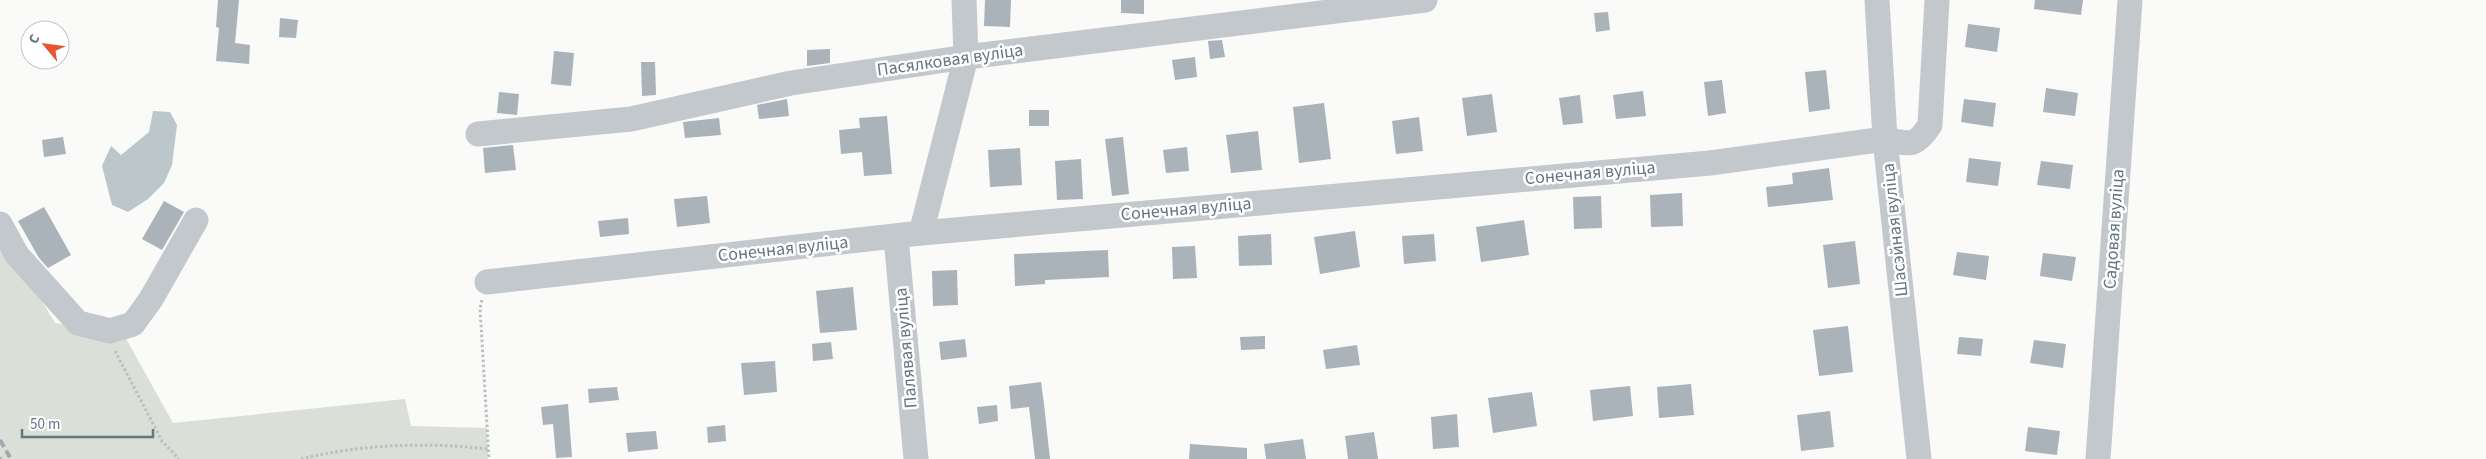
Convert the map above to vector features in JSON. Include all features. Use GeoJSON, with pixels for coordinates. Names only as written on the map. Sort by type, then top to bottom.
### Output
{"type":"FeatureCollection","features":[{"type":"Feature","properties":{"kind":"street"},"geometry":{"type":"LineString","coordinates":[[921,233],[966,57],[964,0]]}},
{"type":"Feature","properties":{"kind":"street","name":"Пасялковая вуліца"},"geometry":{"type":"LineString","coordinates":[[478,134],[631,119],[791,83],[966,57],[1425,0]]}},
{"type":"Feature","properties":{"kind":"street","name":"Шасэйная вуліца"},"geometry":{"type":"LineString","coordinates":[[1877,0],[1885,139],[1919,459]]}},
{"type":"Feature","properties":{"kind":"street","name":"Сонечная вуліца"},"geometry":{"type":"LineString","coordinates":[[487,282],[921,233],[1710,163],[1885,139],[1910,144],[1921,138],[1930,125],[1937,0]]}},
{"type":"Feature","properties":{"kind":"street","name":"Садовая вуліца"},"geometry":{"type":"LineString","coordinates":[[2098,459],[2130,0]]}},
{"type":"Feature","properties":{"kind":"street"},"geometry":{"type":"LineString","coordinates":[[0,224],[17,254],[78,323],[110,331],[133,324],[151,299],[196,220]]}},
{"type":"Feature","properties":{"kind":"street","name":"Палявая вуліца"},"geometry":{"type":"LineString","coordinates":[[896,237],[916,459]]}},
{"type":"Feature","properties":{"kind":"path"},"geometry":{"type":"LineString","coordinates":[[487,282],[480,308],[488,459]]}},
{"type":"Feature","properties":{"kind":"path"},"geometry":{"type":"LineString","coordinates":[[104,330],[162,441],[179,459]]}},
{"type":"Feature","properties":{"kind":"path"},"geometry":{"type":"LineString","coordinates":[[301,459],[388,446],[449,444],[488,449]]}},
{"type":"Feature","properties":{"kind":"shaded area"},"geometry":{"type":"Polygon","coordinates":[[[153,111],[170,112],[177,125],[172,165],[164,183],[148,199],[128,212],[112,205],[102,166],[111,146],[121,155],[149,132],[153,111]]]}},
{"type":"Feature","properties":{"kind":"shaded area"},"geometry":{"type":"Polygon","coordinates":[[[0,231],[55,323],[124,335],[173,423],[405,399],[411,426],[487,428],[488,459],[0,459],[0,231]]]}},
{"type":"Feature","properties":{"kind":"building"},"geometry":{"type":"Polygon","coordinates":[[[218,0],[239,0],[235,43],[250,45],[249,64],[216,61],[219,28],[216,27],[218,0]]]}},
{"type":"Feature","properties":{"kind":"building"},"geometry":{"type":"Polygon","coordinates":[[[985,0],[1011,0],[1010,27],[984,26],[985,0]]]}},
{"type":"Feature","properties":{"kind":"building"},"geometry":{"type":"Polygon","coordinates":[[[1121,0],[1144,0],[1144,14],[1121,13],[1121,0]]]}},
{"type":"Feature","properties":{"kind":"building"},"geometry":{"type":"Polygon","coordinates":[[[2035,0],[2083,0],[2081,15],[2034,9],[2035,0]]]}},
{"type":"Feature","properties":{"kind":"building"},"geometry":{"type":"Polygon","coordinates":[[[1608,12],[1610,30],[1596,32],[1594,13],[1608,12]]]}},
{"type":"Feature","properties":{"kind":"building"},"geometry":{"type":"Polygon","coordinates":[[[280,18],[298,20],[296,38],[279,37],[280,18]]]}},
{"type":"Feature","properties":{"kind":"building"},"geometry":{"type":"Polygon","coordinates":[[[1968,24],[2000,28],[1997,52],[1965,47],[1968,24]]]}},
{"type":"Feature","properties":{"kind":"building"},"geometry":{"type":"Polygon","coordinates":[[[1222,40],[1225,57],[1210,59],[1208,41],[1222,40]]]}},
{"type":"Feature","properties":{"kind":"building"},"geometry":{"type":"Polygon","coordinates":[[[830,49],[830,63],[807,66],[807,50],[830,49]]]}},
{"type":"Feature","properties":{"kind":"building"},"geometry":{"type":"Polygon","coordinates":[[[554,51],[574,53],[571,86],[551,84],[554,51]]]}},
{"type":"Feature","properties":{"kind":"building"},"geometry":{"type":"Polygon","coordinates":[[[1195,57],[1197,77],[1175,80],[1172,60],[1195,57]]]}},
{"type":"Feature","properties":{"kind":"building"},"geometry":{"type":"Polygon","coordinates":[[[641,62],[655,62],[656,95],[642,96],[641,62]]]}},
{"type":"Feature","properties":{"kind":"building"},"geometry":{"type":"Polygon","coordinates":[[[1826,70],[1830,109],[1809,112],[1805,72],[1826,70]]]}},
{"type":"Feature","properties":{"kind":"building"},"geometry":{"type":"Polygon","coordinates":[[[1722,80],[1726,113],[1708,116],[1704,82],[1722,80]]]}},
{"type":"Feature","properties":{"kind":"building"},"geometry":{"type":"Polygon","coordinates":[[[2046,88],[2078,93],[2075,116],[2043,112],[2046,88]]]}},
{"type":"Feature","properties":{"kind":"building"},"geometry":{"type":"Polygon","coordinates":[[[1643,91],[1646,116],[1616,119],[1613,95],[1643,91]]]}},
{"type":"Feature","properties":{"kind":"building"},"geometry":{"type":"Polygon","coordinates":[[[499,92],[519,94],[517,115],[497,113],[499,92]]]}},
{"type":"Feature","properties":{"kind":"building"},"geometry":{"type":"Polygon","coordinates":[[[1492,94],[1497,132],[1467,136],[1462,98],[1492,94]]]}},
{"type":"Feature","properties":{"kind":"building"},"geometry":{"type":"Polygon","coordinates":[[[1580,95],[1583,123],[1563,125],[1559,98],[1580,95]]]}},
{"type":"Feature","properties":{"kind":"building"},"geometry":{"type":"Polygon","coordinates":[[[787,99],[789,116],[759,119],[757,105],[787,99]]]}},
{"type":"Feature","properties":{"kind":"building"},"geometry":{"type":"Polygon","coordinates":[[[1964,99],[1996,103],[1993,127],[1961,122],[1964,99]]]}},
{"type":"Feature","properties":{"kind":"building"},"geometry":{"type":"Polygon","coordinates":[[[1324,103],[1331,159],[1299,163],[1293,107],[1324,103]]]}},
{"type":"Feature","properties":{"kind":"building"},"geometry":{"type":"Polygon","coordinates":[[[1029,110],[1049,110],[1049,126],[1029,126],[1029,110]]]}},
{"type":"Feature","properties":{"kind":"building"},"geometry":{"type":"Polygon","coordinates":[[[887,116],[892,174],[864,176],[862,152],[841,154],[839,130],[860,128],[859,118],[887,116]]]}},
{"type":"Feature","properties":{"kind":"building"},"geometry":{"type":"Polygon","coordinates":[[[1419,117],[1423,151],[1396,154],[1392,121],[1419,117]]]}},
{"type":"Feature","properties":{"kind":"building"},"geometry":{"type":"Polygon","coordinates":[[[719,118],[721,135],[685,138],[683,122],[719,118]]]}},
{"type":"Feature","properties":{"kind":"building"},"geometry":{"type":"Polygon","coordinates":[[[1258,131],[1262,170],[1231,173],[1226,135],[1258,131]]]}},
{"type":"Feature","properties":{"kind":"building"},"geometry":{"type":"Polygon","coordinates":[[[63,137],[66,154],[44,157],[42,140],[63,137]]]}},
{"type":"Feature","properties":{"kind":"building"},"geometry":{"type":"Polygon","coordinates":[[[1123,137],[1129,194],[1112,196],[1105,139],[1123,137]]]}},
{"type":"Feature","properties":{"kind":"building"},"geometry":{"type":"Polygon","coordinates":[[[513,145],[516,170],[485,173],[483,148],[513,145]]]}},
{"type":"Feature","properties":{"kind":"building"},"geometry":{"type":"Polygon","coordinates":[[[1187,147],[1189,171],[1166,173],[1163,150],[1187,147]]]}},
{"type":"Feature","properties":{"kind":"building"},"geometry":{"type":"Polygon","coordinates":[[[1020,148],[1022,185],[990,187],[988,150],[1020,148]]]}},
{"type":"Feature","properties":{"kind":"building"},"geometry":{"type":"Polygon","coordinates":[[[1969,158],[2001,162],[1998,186],[1966,182],[1969,158]]]}},
{"type":"Feature","properties":{"kind":"building"},"geometry":{"type":"Polygon","coordinates":[[[1081,159],[1083,199],[1057,200],[1055,161],[1081,159]]]}},
{"type":"Feature","properties":{"kind":"building"},"geometry":{"type":"Polygon","coordinates":[[[2041,161],[2073,165],[2070,189],[2037,185],[2041,161]]]}},
{"type":"Feature","properties":{"kind":"building"},"geometry":{"type":"Polygon","coordinates":[[[1829,168],[1833,200],[1768,207],[1766,187],[1793,184],[1792,173],[1829,168]]]}},
{"type":"Feature","properties":{"kind":"building"},"geometry":{"type":"Polygon","coordinates":[[[1682,193],[1683,226],[1651,227],[1650,195],[1682,193]]]}},
{"type":"Feature","properties":{"kind":"building"},"geometry":{"type":"Polygon","coordinates":[[[707,196],[710,223],[677,227],[674,199],[707,196]]]}},
{"type":"Feature","properties":{"kind":"building"},"geometry":{"type":"Polygon","coordinates":[[[1601,196],[1602,228],[1574,229],[1573,197],[1601,196]]]}},
{"type":"Feature","properties":{"kind":"building"},"geometry":{"type":"Polygon","coordinates":[[[164,201],[184,212],[162,250],[142,239],[164,201]]]}},
{"type":"Feature","properties":{"kind":"building"},"geometry":{"type":"Polygon","coordinates":[[[44,207],[71,255],[48,268],[39,258],[18,221],[44,207]]]}},
{"type":"Feature","properties":{"kind":"building"},"geometry":{"type":"Polygon","coordinates":[[[628,218],[629,234],[600,237],[598,221],[628,218]]]}},
{"type":"Feature","properties":{"kind":"building"},"geometry":{"type":"Polygon","coordinates":[[[1524,220],[1529,255],[1481,262],[1476,227],[1524,220]]]}},
{"type":"Feature","properties":{"kind":"building"},"geometry":{"type":"Polygon","coordinates":[[[1355,231],[1360,267],[1320,274],[1314,237],[1355,231]]]}},
{"type":"Feature","properties":{"kind":"building"},"geometry":{"type":"Polygon","coordinates":[[[1271,234],[1272,265],[1239,266],[1238,236],[1271,234]]]}},
{"type":"Feature","properties":{"kind":"building"},"geometry":{"type":"Polygon","coordinates":[[[1434,234],[1436,261],[1404,264],[1402,236],[1434,234]]]}},
{"type":"Feature","properties":{"kind":"building"},"geometry":{"type":"Polygon","coordinates":[[[1855,241],[1860,284],[1828,288],[1823,245],[1855,241]]]}},
{"type":"Feature","properties":{"kind":"building"},"geometry":{"type":"Polygon","coordinates":[[[1195,246],[1197,278],[1173,279],[1172,247],[1195,246]]]}},
{"type":"Feature","properties":{"kind":"building"},"geometry":{"type":"Polygon","coordinates":[[[1108,250],[1109,277],[1045,280],[1045,284],[1015,286],[1014,254],[1108,250]]]}},
{"type":"Feature","properties":{"kind":"building"},"geometry":{"type":"Polygon","coordinates":[[[1957,252],[1989,256],[1986,280],[1953,275],[1957,252]]]}},
{"type":"Feature","properties":{"kind":"building"},"geometry":{"type":"Polygon","coordinates":[[[2043,253],[2076,257],[2072,281],[2040,276],[2043,253]]]}},
{"type":"Feature","properties":{"kind":"building"},"geometry":{"type":"Polygon","coordinates":[[[957,270],[958,305],[933,306],[932,271],[957,270]]]}},
{"type":"Feature","properties":{"kind":"building"},"geometry":{"type":"Polygon","coordinates":[[[853,287],[857,330],[820,333],[816,291],[853,287]]]}},
{"type":"Feature","properties":{"kind":"building"},"geometry":{"type":"Polygon","coordinates":[[[1848,326],[1853,372],[1819,376],[1813,330],[1848,326]]]}},
{"type":"Feature","properties":{"kind":"building"},"geometry":{"type":"Polygon","coordinates":[[[1265,336],[1265,349],[1241,350],[1240,337],[1265,336]]]}},
{"type":"Feature","properties":{"kind":"building"},"geometry":{"type":"Polygon","coordinates":[[[1959,337],[1983,339],[1981,356],[1957,354],[1959,337]]]}},
{"type":"Feature","properties":{"kind":"building"},"geometry":{"type":"Polygon","coordinates":[[[965,339],[967,357],[941,360],[939,342],[965,339]]]}},
{"type":"Feature","properties":{"kind":"building"},"geometry":{"type":"Polygon","coordinates":[[[2034,340],[2066,344],[2063,368],[2030,363],[2034,340]]]}},
{"type":"Feature","properties":{"kind":"building"},"geometry":{"type":"Polygon","coordinates":[[[831,342],[833,359],[813,361],[812,344],[831,342]]]}},
{"type":"Feature","properties":{"kind":"building"},"geometry":{"type":"Polygon","coordinates":[[[1357,345],[1360,365],[1326,369],[1323,350],[1357,345]]]}},
{"type":"Feature","properties":{"kind":"building"},"geometry":{"type":"Polygon","coordinates":[[[775,361],[777,392],[744,395],[741,363],[775,361]]]}},
{"type":"Feature","properties":{"kind":"building"},"geometry":{"type":"Polygon","coordinates":[[[1041,382],[1050,459],[1035,459],[1029,407],[1011,409],[1009,386],[1041,382]]]}},
{"type":"Feature","properties":{"kind":"building"},"geometry":{"type":"Polygon","coordinates":[[[1691,384],[1694,415],[1659,418],[1657,387],[1691,384]]]}},
{"type":"Feature","properties":{"kind":"building"},"geometry":{"type":"Polygon","coordinates":[[[1630,386],[1633,416],[1593,421],[1590,390],[1630,386]]]}},
{"type":"Feature","properties":{"kind":"building"},"geometry":{"type":"Polygon","coordinates":[[[617,387],[619,400],[589,403],[588,389],[617,387]]]}},
{"type":"Feature","properties":{"kind":"building"},"geometry":{"type":"Polygon","coordinates":[[[1532,392],[1537,426],[1493,433],[1488,398],[1532,392]]]}},
{"type":"Feature","properties":{"kind":"building"},"geometry":{"type":"Polygon","coordinates":[[[568,404],[572,457],[556,458],[553,424],[543,425],[541,407],[568,404]]]}},
{"type":"Feature","properties":{"kind":"building"},"geometry":{"type":"Polygon","coordinates":[[[997,405],[998,421],[979,424],[977,407],[997,405]]]}},
{"type":"Feature","properties":{"kind":"building"},"geometry":{"type":"Polygon","coordinates":[[[1830,411],[1834,447],[1801,451],[1797,415],[1830,411]]]}},
{"type":"Feature","properties":{"kind":"building"},"geometry":{"type":"Polygon","coordinates":[[[1457,414],[1459,447],[1433,449],[1431,417],[1457,414]]]}},
{"type":"Feature","properties":{"kind":"building"},"geometry":{"type":"Polygon","coordinates":[[[725,425],[726,441],[708,443],[707,427],[725,425]]]}},
{"type":"Feature","properties":{"kind":"building"},"geometry":{"type":"Polygon","coordinates":[[[2028,427],[2060,431],[2057,455],[2025,451],[2028,427]]]}},
{"type":"Feature","properties":{"kind":"building"},"geometry":{"type":"Polygon","coordinates":[[[656,431],[658,449],[628,452],[626,433],[656,431]]]}},
{"type":"Feature","properties":{"kind":"building"},"geometry":{"type":"Polygon","coordinates":[[[1374,432],[1378,459],[1348,459],[1345,436],[1374,432]]]}},
{"type":"Feature","properties":{"kind":"building"},"geometry":{"type":"Polygon","coordinates":[[[1303,439],[1306,459],[1266,459],[1264,444],[1303,439]]]}},
{"type":"Feature","properties":{"kind":"building"},"geometry":{"type":"Polygon","coordinates":[[[1190,444],[1247,448],[1247,459],[1189,459],[1190,444]]]}},
{"type":"Feature","properties":{"kind":"railway"},"geometry":{"type":"LineString","coordinates":[[0,440],[11,459]]}}]}
